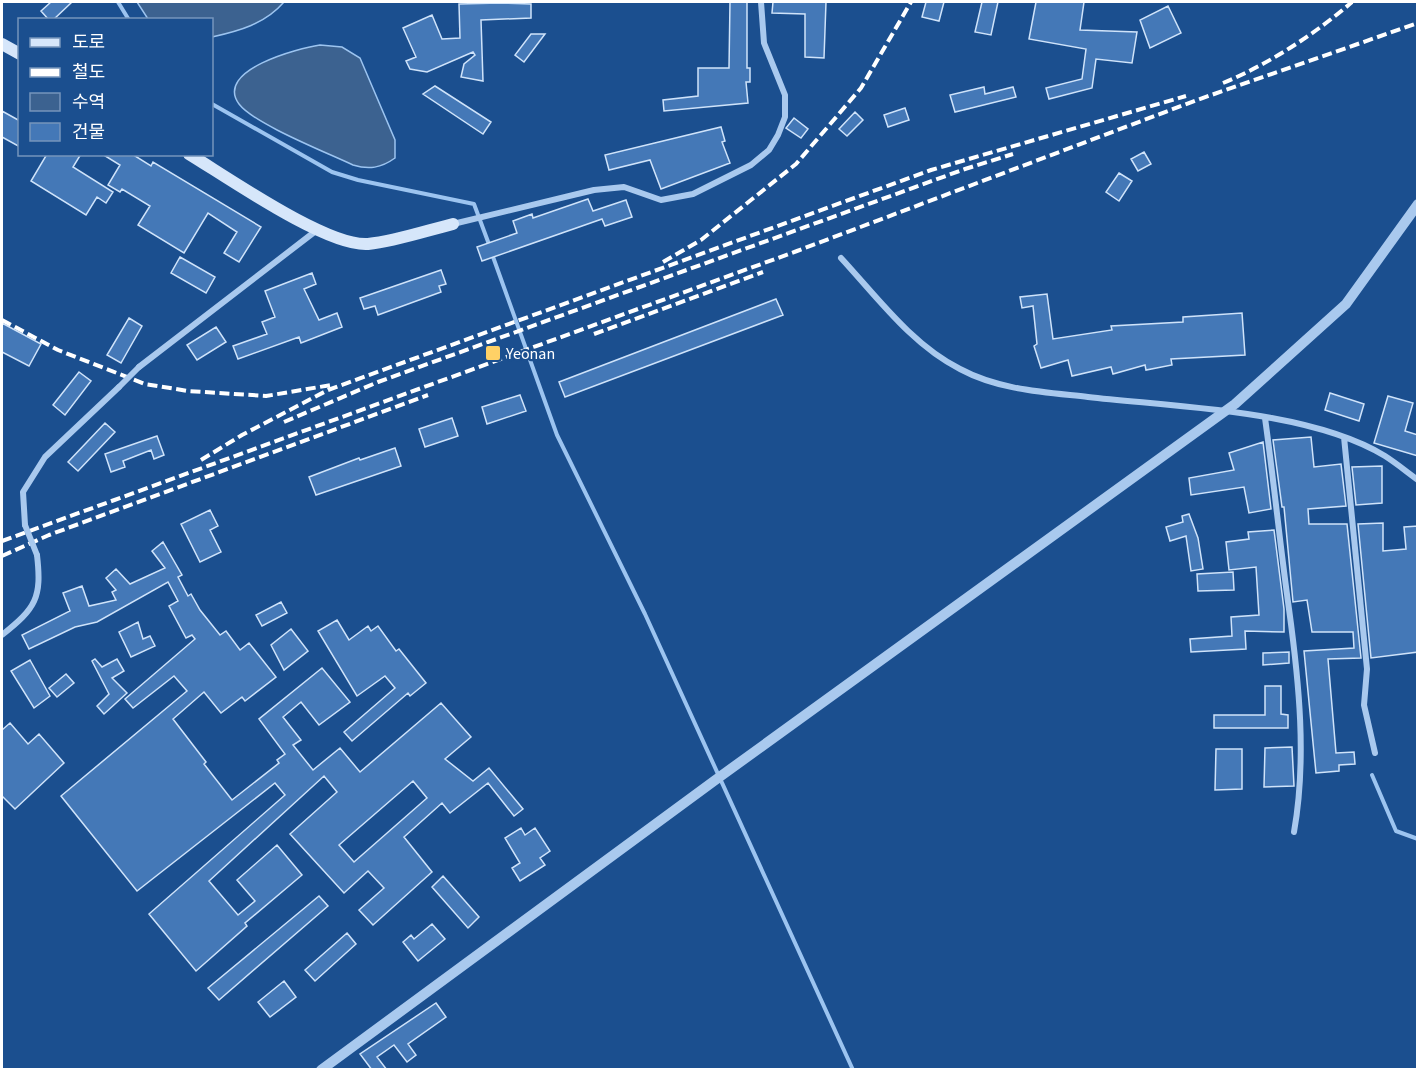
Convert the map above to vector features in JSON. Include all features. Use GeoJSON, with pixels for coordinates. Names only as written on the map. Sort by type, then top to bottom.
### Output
{"type":"FeatureCollection","features":[{"type":"Feature","properties":{"kind":"main road"},"geometry":{"type":"LineString","coordinates":[[2,44],[18,53]]}},
{"type":"Feature","properties":{"kind":"main road"},"geometry":{"type":"LineString","coordinates":[[192,156],[316,230],[347,243],[366,244],[453,224]]}},
{"type":"Feature","properties":{"kind":"street"},"geometry":{"type":"LineString","coordinates":[[453,224],[594,190],[624,187],[661,200],[693,194],[751,165],[769,150],[785,117],[785,95],[764,43],[761,2]]}},
{"type":"Feature","properties":{"kind":"street"},"geometry":{"type":"LineString","coordinates":[[321,1070],[714,781],[1226,411],[1346,304],[1418,204]]}},
{"type":"Feature","properties":{"kind":"street"},"geometry":{"type":"LineString","coordinates":[[2,634],[27,611],[39,595],[37,555],[25,525],[23,492],[45,457],[139,366],[316,230]]}},
{"type":"Feature","properties":{"kind":"street"},"geometry":{"type":"LineString","coordinates":[[841,258],[910,333],[958,369],[991,383],[1039,392],[1226,411],[1300,424],[1344,438],[1384,455],[1418,480]]}},
{"type":"Feature","properties":{"kind":"street"},"geometry":{"type":"LineString","coordinates":[[1265,418],[1293,630],[1299,713],[1300,796],[1294,832]]}},
{"type":"Feature","properties":{"kind":"street"},"geometry":{"type":"LineString","coordinates":[[1344,438],[1367,669],[1364,705],[1368,734],[1375,753]]}},
{"type":"Feature","properties":{"kind":"water"},"geometry":{"type":"Polygon","coordinates":[[[137,2],[284,2],[277,10],[260,21],[242,29],[213,37],[213,18],[147,18],[137,2]]]}},
{"type":"Feature","properties":{"kind":"water"},"geometry":{"type":"Polygon","coordinates":[[[320,45],[342,47],[360,58],[395,140],[395,158],[375,167],[353,165],[275,129],[247,112],[239,104],[234,92],[238,81],[248,71],[279,56],[320,45]]]}},
{"type":"Feature","properties":{"kind":"building"},"geometry":{"type":"Polygon","coordinates":[[[51,2],[72,2],[55,18],[47,18],[41,11],[51,2]]]}},
{"type":"Feature","properties":{"kind":"building"},"geometry":{"type":"Polygon","coordinates":[[[730,2],[747,2],[747,68],[750,68],[750,82],[746,82],[748,103],[664,111],[663,100],[698,96],[698,68],[729,68],[730,2]]]}},
{"type":"Feature","properties":{"kind":"building"},"geometry":{"type":"Polygon","coordinates":[[[773,2],[826,2],[824,58],[805,57],[805,14],[772,13],[773,2]]]}},
{"type":"Feature","properties":{"kind":"building"},"geometry":{"type":"Polygon","coordinates":[[[926,2],[944,2],[939,21],[922,17],[926,2]]]}},
{"type":"Feature","properties":{"kind":"building"},"geometry":{"type":"Polygon","coordinates":[[[982,2],[998,2],[991,35],[975,32],[982,2]]]}},
{"type":"Feature","properties":{"kind":"building"},"geometry":{"type":"Polygon","coordinates":[[[1036,2],[1084,2],[1080,30],[1137,32],[1132,63],[1096,59],[1092,88],[1049,99],[1046,88],[1082,79],[1086,49],[1029,39],[1036,2]]]}},
{"type":"Feature","properties":{"kind":"building"},"geometry":{"type":"Polygon","coordinates":[[[459,4],[531,4],[531,18],[481,20],[483,81],[461,77],[464,64],[475,55],[473,52],[427,72],[410,69],[406,61],[416,57],[403,28],[432,15],[442,39],[460,38],[459,4]]]}},
{"type":"Feature","properties":{"kind":"building"},"geometry":{"type":"Polygon","coordinates":[[[1168,6],[1181,33],[1150,48],[1140,20],[1168,6]]]}},
{"type":"Feature","properties":{"kind":"building"},"geometry":{"type":"Polygon","coordinates":[[[531,34],[545,34],[524,62],[515,55],[531,34]]]}},
{"type":"Feature","properties":{"kind":"building"},"geometry":{"type":"Polygon","coordinates":[[[435,86],[491,122],[483,134],[423,94],[435,86]]]}},
{"type":"Feature","properties":{"kind":"building"},"geometry":{"type":"Polygon","coordinates":[[[984,87],[985,94],[1013,87],[1016,97],[955,112],[950,95],[984,87]]]}},
{"type":"Feature","properties":{"kind":"building"},"geometry":{"type":"Polygon","coordinates":[[[905,108],[909,120],[888,127],[884,115],[905,108]]]}},
{"type":"Feature","properties":{"kind":"building"},"geometry":{"type":"Polygon","coordinates":[[[2,111],[18,120],[18,146],[2,137],[2,111]]]}},
{"type":"Feature","properties":{"kind":"building"},"geometry":{"type":"Polygon","coordinates":[[[855,112],[863,120],[847,136],[839,129],[855,112]]]}},
{"type":"Feature","properties":{"kind":"building"},"geometry":{"type":"Polygon","coordinates":[[[794,118],[808,129],[801,138],[786,128],[794,118]]]}},
{"type":"Feature","properties":{"kind":"building"},"geometry":{"type":"Polygon","coordinates":[[[721,127],[725,141],[722,142],[730,163],[661,189],[650,160],[609,170],[605,155],[721,127]]]}},
{"type":"Feature","properties":{"kind":"building"},"geometry":{"type":"Polygon","coordinates":[[[1144,152],[1151,164],[1138,171],[1131,159],[1144,152]]]}},
{"type":"Feature","properties":{"kind":"building"},"geometry":{"type":"Polygon","coordinates":[[[46,156],[80,156],[73,167],[113,192],[106,203],[97,197],[86,215],[31,181],[46,156]]]}},
{"type":"Feature","properties":{"kind":"building"},"geometry":{"type":"Polygon","coordinates":[[[105,156],[135,156],[151,166],[153,162],[261,227],[239,262],[224,253],[237,232],[208,213],[184,253],[138,225],[150,206],[122,189],[120,192],[108,185],[120,165],[105,156]]]}},
{"type":"Feature","properties":{"kind":"building"},"geometry":{"type":"Polygon","coordinates":[[[1119,173],[1132,181],[1119,201],[1106,192],[1119,173]]]}},
{"type":"Feature","properties":{"kind":"building"},"geometry":{"type":"Polygon","coordinates":[[[588,199],[593,211],[626,200],[632,217],[605,226],[602,219],[482,261],[477,247],[517,233],[513,221],[532,214],[533,218],[588,199]]]}},
{"type":"Feature","properties":{"kind":"building"},"geometry":{"type":"Polygon","coordinates":[[[180,257],[215,277],[206,293],[171,273],[180,257]]]}},
{"type":"Feature","properties":{"kind":"building"},"geometry":{"type":"Polygon","coordinates":[[[441,270],[446,284],[439,286],[441,292],[378,315],[375,306],[364,309],[360,298],[441,270]]]}},
{"type":"Feature","properties":{"kind":"building"},"geometry":{"type":"Polygon","coordinates":[[[312,273],[316,284],[304,289],[319,320],[337,313],[342,327],[301,343],[299,337],[238,359],[233,346],[267,334],[262,322],[275,317],[265,291],[312,273]]]}},
{"type":"Feature","properties":{"kind":"building"},"geometry":{"type":"Polygon","coordinates":[[[1047,294],[1053,339],[1112,330],[1111,326],[1183,322],[1183,317],[1242,313],[1245,355],[1171,359],[1172,365],[1146,370],[1145,365],[1113,374],[1111,367],[1072,376],[1068,360],[1041,368],[1034,346],[1037,344],[1033,306],[1022,308],[1020,297],[1047,294]]]}},
{"type":"Feature","properties":{"kind":"building"},"geometry":{"type":"Polygon","coordinates":[[[776,299],[783,315],[565,397],[559,382],[776,299]]]}},
{"type":"Feature","properties":{"kind":"building"},"geometry":{"type":"Polygon","coordinates":[[[129,318],[142,326],[121,363],[107,355],[129,318]]]}},
{"type":"Feature","properties":{"kind":"building"},"geometry":{"type":"Polygon","coordinates":[[[2,323],[41,344],[29,366],[2,352],[2,323]]]}},
{"type":"Feature","properties":{"kind":"building"},"geometry":{"type":"Polygon","coordinates":[[[216,327],[226,342],[197,360],[187,345],[216,327]]]}},
{"type":"Feature","properties":{"kind":"building"},"geometry":{"type":"Polygon","coordinates":[[[79,372],[91,381],[65,415],[53,405],[79,372]]]}},
{"type":"Feature","properties":{"kind":"building"},"geometry":{"type":"Polygon","coordinates":[[[1330,393],[1364,404],[1359,421],[1325,410],[1330,393]]]}},
{"type":"Feature","properties":{"kind":"building"},"geometry":{"type":"Polygon","coordinates":[[[520,395],[526,411],[487,424],[482,407],[520,395]]]}},
{"type":"Feature","properties":{"kind":"building"},"geometry":{"type":"Polygon","coordinates":[[[1388,396],[1413,403],[1405,431],[1418,435],[1418,456],[1374,443],[1388,396]]]}},
{"type":"Feature","properties":{"kind":"building"},"geometry":{"type":"Polygon","coordinates":[[[452,418],[458,436],[425,447],[419,429],[452,418]]]}},
{"type":"Feature","properties":{"kind":"building"},"geometry":{"type":"Polygon","coordinates":[[[105,423],[115,432],[78,471],[68,462],[105,423]]]}},
{"type":"Feature","properties":{"kind":"building"},"geometry":{"type":"Polygon","coordinates":[[[157,436],[164,455],[154,459],[151,450],[123,461],[125,467],[111,472],[105,454],[157,436]]]}},
{"type":"Feature","properties":{"kind":"building"},"geometry":{"type":"Polygon","coordinates":[[[1311,437],[1314,467],[1341,464],[1346,506],[1308,509],[1309,524],[1347,524],[1361,658],[1328,659],[1336,753],[1354,752],[1355,764],[1339,765],[1339,771],[1316,773],[1304,651],[1354,648],[1353,632],[1312,632],[1307,600],[1293,602],[1284,507],[1282,507],[1273,440],[1311,437]]]}},
{"type":"Feature","properties":{"kind":"building"},"geometry":{"type":"Polygon","coordinates":[[[1263,442],[1271,509],[1249,513],[1244,487],[1191,495],[1189,478],[1234,470],[1229,453],[1263,442]]]}},
{"type":"Feature","properties":{"kind":"building"},"geometry":{"type":"Polygon","coordinates":[[[395,448],[401,466],[316,495],[309,477],[359,458],[360,460],[395,448]]]}},
{"type":"Feature","properties":{"kind":"building"},"geometry":{"type":"Polygon","coordinates":[[[1382,466],[1382,503],[1356,505],[1352,467],[1382,466]]]}},
{"type":"Feature","properties":{"kind":"building"},"geometry":{"type":"Polygon","coordinates":[[[210,510],[218,526],[210,530],[221,552],[200,562],[181,524],[210,510]]]}},
{"type":"Feature","properties":{"kind":"building"},"geometry":{"type":"Polygon","coordinates":[[[1189,514],[1198,538],[1203,569],[1191,571],[1186,536],[1170,541],[1166,527],[1183,522],[1182,516],[1189,514]]]}},
{"type":"Feature","properties":{"kind":"building"},"geometry":{"type":"Polygon","coordinates":[[[1383,523],[1383,551],[1406,549],[1404,527],[1418,526],[1418,652],[1371,658],[1358,524],[1383,523]]]}},
{"type":"Feature","properties":{"kind":"building"},"geometry":{"type":"Polygon","coordinates":[[[1274,530],[1284,609],[1284,632],[1245,631],[1246,649],[1191,652],[1190,639],[1232,636],[1231,617],[1259,615],[1256,567],[1229,570],[1226,542],[1249,539],[1248,532],[1274,530]]]}},
{"type":"Feature","properties":{"kind":"building"},"geometry":{"type":"Polygon","coordinates":[[[163,542],[182,575],[178,577],[188,596],[191,594],[200,610],[220,635],[226,631],[240,650],[249,643],[276,677],[245,701],[242,697],[221,713],[204,692],[173,719],[232,800],[279,763],[277,760],[285,754],[259,719],[322,668],[350,702],[319,725],[301,702],[283,717],[301,740],[293,745],[313,770],[340,748],[360,772],[441,703],[471,737],[445,759],[473,781],[489,768],[523,809],[514,816],[488,783],[450,813],[442,803],[404,837],[432,872],[373,925],[359,910],[384,888],[368,871],[344,893],[290,834],[337,792],[324,776],[209,881],[238,915],[255,901],[237,880],[277,845],[302,875],[245,923],[247,926],[196,971],[149,914],[285,795],[275,783],[137,891],[61,796],[187,691],[174,676],[133,708],[125,699],[195,639],[192,635],[186,638],[169,606],[178,601],[168,582],[97,622],[75,627],[29,649],[22,635],[70,611],[63,593],[82,586],[89,606],[116,600],[112,592],[116,590],[106,578],[116,569],[130,584],[165,568],[152,551],[163,542]],[[413,781],[339,845],[354,862],[427,798],[413,781]]]}},
{"type":"Feature","properties":{"kind":"building"},"geometry":{"type":"Polygon","coordinates":[[[1233,572],[1234,590],[1198,591],[1197,574],[1233,572]]]}},
{"type":"Feature","properties":{"kind":"building"},"geometry":{"type":"Polygon","coordinates":[[[281,602],[287,613],[262,626],[256,615],[281,602]]]}},
{"type":"Feature","properties":{"kind":"building"},"geometry":{"type":"Polygon","coordinates":[[[337,620],[349,640],[368,626],[371,631],[378,626],[396,651],[399,649],[426,683],[410,696],[408,693],[352,741],[344,732],[395,688],[385,676],[357,696],[318,631],[337,620]]]}},
{"type":"Feature","properties":{"kind":"building"},"geometry":{"type":"Polygon","coordinates":[[[138,622],[143,639],[150,636],[155,646],[131,657],[119,632],[138,622]]]}},
{"type":"Feature","properties":{"kind":"building"},"geometry":{"type":"Polygon","coordinates":[[[291,629],[308,651],[284,670],[271,645],[291,629]]]}},
{"type":"Feature","properties":{"kind":"building"},"geometry":{"type":"Polygon","coordinates":[[[1289,652],[1289,663],[1263,665],[1263,653],[1289,652]]]}},
{"type":"Feature","properties":{"kind":"building"},"geometry":{"type":"Polygon","coordinates":[[[95,659],[102,667],[117,659],[124,671],[112,678],[127,693],[104,714],[97,706],[109,694],[92,661],[95,659]]]}},
{"type":"Feature","properties":{"kind":"building"},"geometry":{"type":"Polygon","coordinates":[[[30,660],[50,696],[34,708],[11,671],[30,660]]]}},
{"type":"Feature","properties":{"kind":"building"},"geometry":{"type":"Polygon","coordinates":[[[66,674],[74,683],[57,697],[49,688],[66,674]]]}},
{"type":"Feature","properties":{"kind":"building"},"geometry":{"type":"Polygon","coordinates":[[[1265,686],[1281,686],[1281,714],[1288,715],[1288,728],[1214,728],[1214,715],[1265,715],[1265,686]]]}},
{"type":"Feature","properties":{"kind":"building"},"geometry":{"type":"Polygon","coordinates":[[[10,723],[28,744],[39,734],[64,763],[15,809],[2,796],[2,730],[10,723]]]}},
{"type":"Feature","properties":{"kind":"building"},"geometry":{"type":"Polygon","coordinates":[[[1292,747],[1294,786],[1264,787],[1265,748],[1292,747]]]}},
{"type":"Feature","properties":{"kind":"building"},"geometry":{"type":"Polygon","coordinates":[[[1216,749],[1242,749],[1242,789],[1215,790],[1216,749]]]}},
{"type":"Feature","properties":{"kind":"building"},"geometry":{"type":"Polygon","coordinates":[[[521,828],[525,835],[535,828],[550,851],[540,858],[545,865],[520,881],[512,868],[520,863],[505,838],[521,828]]]}},
{"type":"Feature","properties":{"kind":"building"},"geometry":{"type":"Polygon","coordinates":[[[443,876],[479,917],[468,928],[432,887],[443,876]]]}},
{"type":"Feature","properties":{"kind":"building"},"geometry":{"type":"Polygon","coordinates":[[[319,896],[328,906],[219,1000],[208,988],[319,896]]]}},
{"type":"Feature","properties":{"kind":"building"},"geometry":{"type":"Polygon","coordinates":[[[432,924],[445,939],[418,961],[403,942],[411,935],[414,939],[432,924]]]}},
{"type":"Feature","properties":{"kind":"building"},"geometry":{"type":"Polygon","coordinates":[[[347,933],[356,944],[315,981],[305,970],[347,933]]]}},
{"type":"Feature","properties":{"kind":"building"},"geometry":{"type":"Polygon","coordinates":[[[284,981],[296,997],[270,1017],[258,1002],[284,981]]]}},
{"type":"Feature","properties":{"kind":"building"},"geometry":{"type":"Polygon","coordinates":[[[436,1003],[446,1017],[408,1044],[416,1055],[407,1062],[394,1045],[377,1057],[387,1070],[372,1070],[360,1054],[436,1003]]]}},
{"type":"Feature","properties":{"kind":"waterway"},"geometry":{"type":"LineString","coordinates":[[118,2],[128,18]]}},
{"type":"Feature","properties":{"kind":"waterway"},"geometry":{"type":"LineString","coordinates":[[213,105],[332,172],[358,180],[474,204],[490,247]]}},
{"type":"Feature","properties":{"kind":"waterway"},"geometry":{"type":"LineString","coordinates":[[492,254],[557,435],[645,614],[853,1070]]}},
{"type":"Feature","properties":{"kind":"waterway"},"geometry":{"type":"LineString","coordinates":[[1372,775],[1396,831],[1418,839]]}},
{"type":"Feature","properties":{"kind":"railway"},"geometry":{"type":"LineString","coordinates":[[663,262],[701,240],[796,164],[861,88],[911,2]]}},
{"type":"Feature","properties":{"kind":"railway"},"geometry":{"type":"LineString","coordinates":[[1223,83],[1291,47],[1352,2]]}},
{"type":"Feature","properties":{"kind":"railway"},"geometry":{"type":"LineString","coordinates":[[2,541],[797,251],[1197,100],[1418,23]]}},
{"type":"Feature","properties":{"kind":"railway"},"geometry":{"type":"LineString","coordinates":[[201,460],[242,435],[328,390],[931,170],[1186,96]]}},
{"type":"Feature","properties":{"kind":"railway"},"geometry":{"type":"LineString","coordinates":[[284,422],[378,382],[965,169],[1013,154]]}},
{"type":"Feature","properties":{"kind":"railway"},"geometry":{"type":"LineString","coordinates":[[594,334],[763,272]]}},
{"type":"Feature","properties":{"kind":"railway"},"geometry":{"type":"LineString","coordinates":[[2,320],[58,350],[145,384],[188,391],[266,396],[331,385]]}},
{"type":"Feature","properties":{"kind":"railway"},"geometry":{"type":"LineString","coordinates":[[2,556],[49,535],[428,395]]}},
{"type":"Feature","properties":{"kind":"place","name":"Yeonan"},"geometry":{"type":"Point","coordinates":[493,353]}}]}
